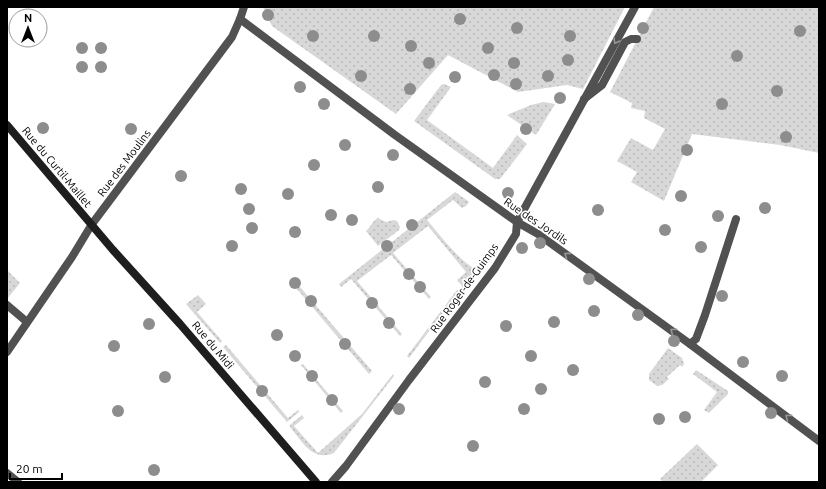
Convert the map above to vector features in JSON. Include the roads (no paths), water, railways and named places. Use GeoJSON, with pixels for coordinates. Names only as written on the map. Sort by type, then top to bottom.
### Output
{"type":"FeatureCollection","features":[{"type":"Feature","properties":{"kind":"main road","name":"Rue du Curtil-Maillet"},"geometry":{"type":"LineString","coordinates":[[7,125],[61,190],[92,224]]}},
{"type":"Feature","properties":{"kind":"main road","name":"Rue du Midi"},"geometry":{"type":"LineString","coordinates":[[92,224],[316,482]]}},
{"type":"Feature","properties":{"kind":"street","name":"Rue des Moulins"},"geometry":{"type":"LineString","coordinates":[[7,352],[72,257],[92,224],[232,37],[244,7]]}},
{"type":"Feature","properties":{"kind":"street","name":"Rue Roger-de-Guimps"},"geometry":{"type":"LineString","coordinates":[[332,482],[346,466],[409,380],[495,268],[516,234],[517,222],[635,7]]}},
{"type":"Feature","properties":{"kind":"street","name":"Rue des Jordils"},"geometry":{"type":"LineString","coordinates":[[240,19],[395,135],[517,222],[538,234],[690,344],[819,441]]}},
{"type":"Feature","properties":{"kind":"street"},"geometry":{"type":"LineString","coordinates":[[583,100],[602,85],[625,42],[631,39],[637,39]]}},
{"type":"Feature","properties":{"kind":"street"},"geometry":{"type":"LineString","coordinates":[[690,344],[696,339],[705,315],[736,219]]}},
{"type":"Feature","properties":{"kind":"street"},"geometry":{"type":"LineString","coordinates":[[7,305],[27,322]]}},
{"type":"Feature","properties":{"kind":"street"},"geometry":{"type":"LineString","coordinates":[[7,473],[18,482]]}}]}
